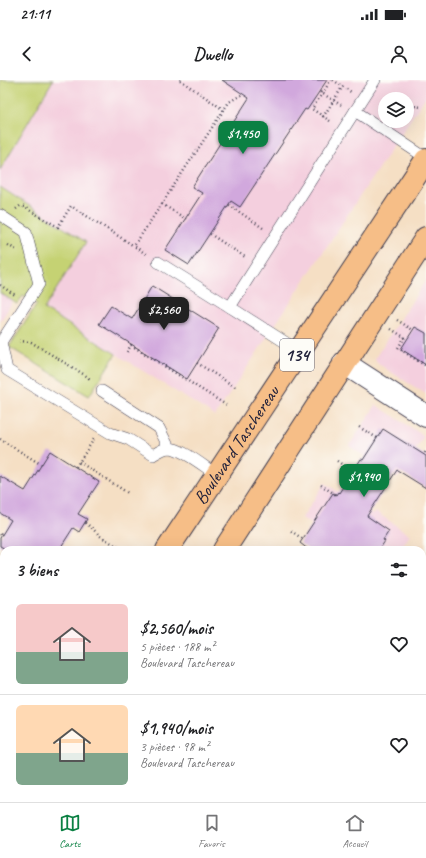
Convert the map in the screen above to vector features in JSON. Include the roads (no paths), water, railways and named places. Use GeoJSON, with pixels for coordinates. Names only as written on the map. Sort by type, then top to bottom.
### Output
{"type":"FeatureCollection","features":[{"type":"Feature","properties":{"kind":"main road","name":"Boulevard Taschereau"},"geometry":{"type":"LineString","coordinates":[[170,546],[426,159]]}},
{"type":"Feature","properties":{"kind":"main road","name":"134"},"geometry":{"type":"LineString","coordinates":[[229,546],[344,363],[426,238]]}},
{"type":"Feature","properties":{"kind":"street"},"geometry":{"type":"LineString","coordinates":[[344,363],[426,416]]}},
{"type":"Feature","properties":{"kind":"lane"},"geometry":{"type":"LineString","coordinates":[[230,307],[375,80]]}},
{"type":"Feature","properties":{"kind":"lane"},"geometry":{"type":"LineString","coordinates":[[355,111],[426,159]]}},
{"type":"Feature","properties":{"kind":"lane"},"geometry":{"type":"LineString","coordinates":[[4,218],[26,232],[39,284],[2,342],[7,370],[110,433],[128,439],[153,455],[161,450],[169,448],[191,457],[218,475]]}},
{"type":"Feature","properties":{"kind":"lane"},"geometry":{"type":"LineString","coordinates":[[158,262],[299,351]]}},
{"type":"Feature","properties":{"kind":"lane"},"geometry":{"type":"LineString","coordinates":[[102,391],[159,428],[169,448]]}}]}
